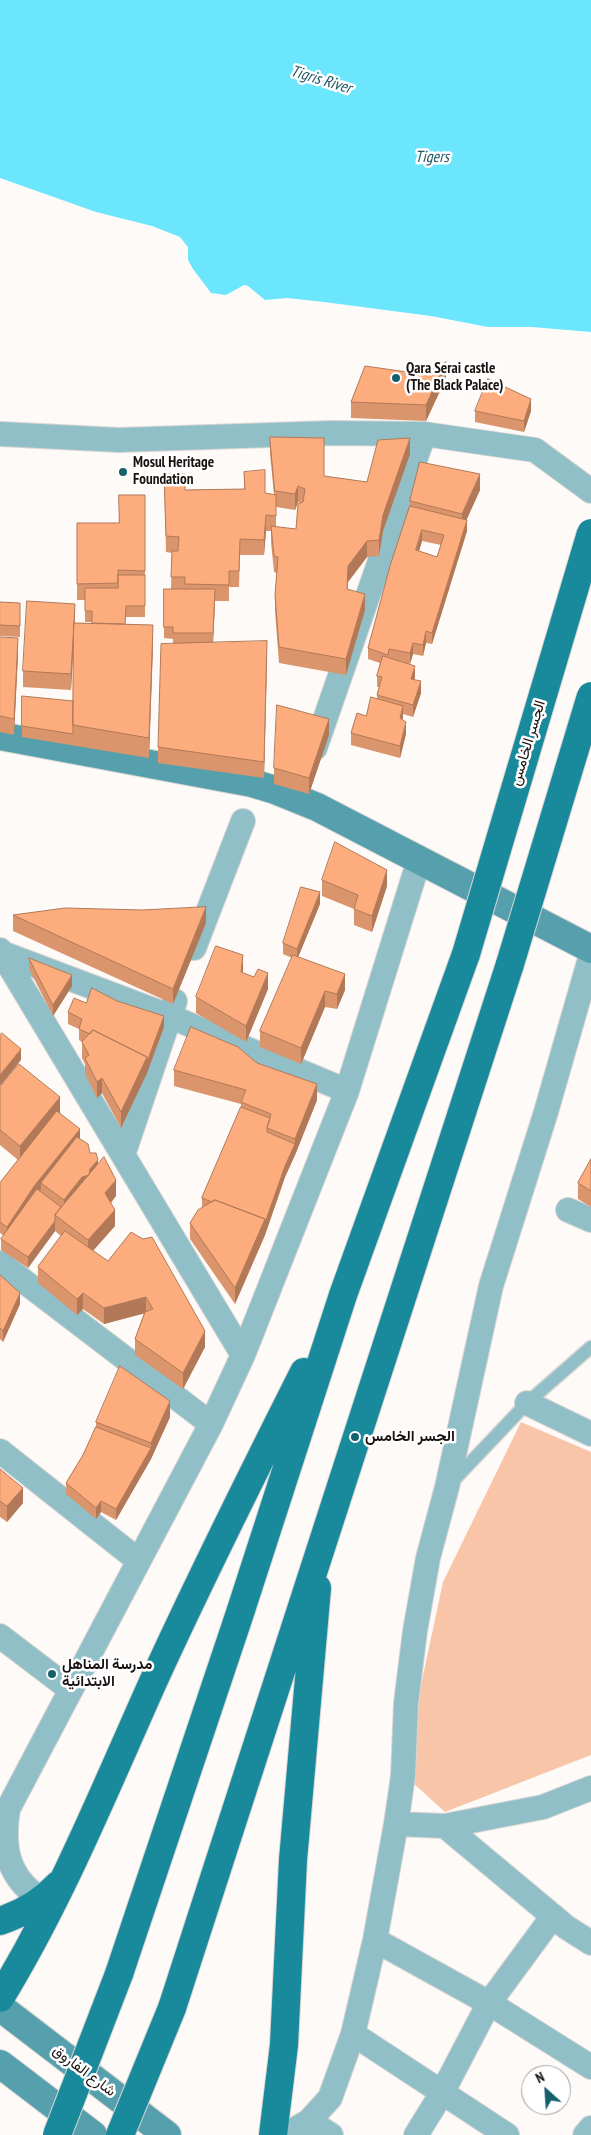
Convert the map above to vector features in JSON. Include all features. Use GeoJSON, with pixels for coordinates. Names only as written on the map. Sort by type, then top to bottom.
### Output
{"type":"FeatureCollection","features":[{"type":"Feature","properties":{"kind":"main road","name":"الجسر الخامس"},"geometry":{"type":"LineString","coordinates":[[343,1295],[466,954],[591,533]]}},
{"type":"Feature","properties":{"kind":"main road"},"geometry":{"type":"LineString","coordinates":[[120,2135],[172,2008],[318,1550],[510,964],[591,696]]}},
{"type":"Feature","properties":{"kind":"main road"},"geometry":{"type":"LineString","coordinates":[[0,1998],[23,1960],[66,1876],[204,1571],[343,1295]]}},
{"type":"Feature","properties":{"kind":"main road"},"geometry":{"type":"LineString","coordinates":[[57,2135],[119,1974],[240,1613],[343,1295]]}},
{"type":"Feature","properties":{"kind":"main road"},"geometry":{"type":"LineString","coordinates":[[273,2135],[284,2045],[293,1860],[315,1626],[318,1550]]}},
{"type":"Feature","properties":{"kind":"main road"},"geometry":{"type":"LineString","coordinates":[[0,1921],[23,1912],[42,1900],[66,1876]]}},
{"type":"Feature","properties":{"kind":"street"},"geometry":{"type":"LineString","coordinates":[[0,434],[119,440],[330,433],[424,434],[535,450],[591,491]]}},
{"type":"Feature","properties":{"kind":"street"},"geometry":{"type":"LineString","coordinates":[[303,782],[424,434]]}},
{"type":"Feature","properties":{"kind":"street"},"geometry":{"type":"LineString","coordinates":[[0,736],[252,783],[303,782],[419,860],[591,949]]}},
{"type":"Feature","properties":{"kind":"street"},"geometry":{"type":"LineString","coordinates":[[123,1154],[169,1016],[243,822]]}},
{"type":"Feature","properties":{"kind":"street"},"geometry":{"type":"LineString","coordinates":[[42,1900],[26,1889],[14,1872],[7,1851],[5,1830],[8,1809],[211,1424],[243,1355],[347,1091],[419,860]]}},
{"type":"Feature","properties":{"kind":"street"},"geometry":{"type":"LineString","coordinates":[[1,951],[169,1016],[347,1091]]}},
{"type":"Feature","properties":{"kind":"street"},"geometry":{"type":"LineString","coordinates":[[1,951],[243,1355]]}},
{"type":"Feature","properties":{"kind":"street"},"geometry":{"type":"LineString","coordinates":[[285,2135],[309,2121],[330,2098],[354,2034],[376,1940],[396,1824],[403,1776],[406,1703],[415,1631],[428,1558],[447,1487],[491,1286],[546,1112],[591,955]]}},
{"type":"Feature","properties":{"kind":"street"},"geometry":{"type":"LineString","coordinates":[[568,1210],[591,1220]]}},
{"type":"Feature","properties":{"kind":"street"},"geometry":{"type":"LineString","coordinates":[[0,1263],[211,1424]]}},
{"type":"Feature","properties":{"kind":"street"},"geometry":{"type":"LineString","coordinates":[[527,1403],[591,1434]]}},
{"type":"Feature","properties":{"kind":"street"},"geometry":{"type":"LineString","coordinates":[[0,1451],[139,1561]]}},
{"type":"Feature","properties":{"kind":"street"},"geometry":{"type":"LineString","coordinates":[[0,1636],[71,1690]]}},
{"type":"Feature","properties":{"kind":"street"},"geometry":{"type":"LineString","coordinates":[[396,1824],[445,1826],[543,1807],[591,1788]]}},
{"type":"Feature","properties":{"kind":"street"},"geometry":{"type":"LineString","coordinates":[[445,1826],[553,1916],[591,1943]]}},
{"type":"Feature","properties":{"kind":"street"},"geometry":{"type":"LineString","coordinates":[[416,2135],[442,2093],[489,2003],[553,1916]]}},
{"type":"Feature","properties":{"kind":"street"},"geometry":{"type":"LineString","coordinates":[[376,1940],[489,2003],[591,2067]]}},
{"type":"Feature","properties":{"kind":"street","name":"شارع الفاروق"},"geometry":{"type":"LineString","coordinates":[[0,2007],[167,2135]]}},
{"type":"Feature","properties":{"kind":"street"},"geometry":{"type":"LineString","coordinates":[[354,2034],[507,2135]]}},
{"type":"Feature","properties":{"kind":"street"},"geometry":{"type":"LineString","coordinates":[[0,2064],[93,2135]]}},
{"type":"Feature","properties":{"kind":"street"},"geometry":{"type":"LineString","coordinates":[[309,2121],[331,2135]]}},
{"type":"Feature","properties":{"kind":"street"},"geometry":{"type":"LineString","coordinates":[[585,2135],[591,2128]]}},
{"type":"Feature","properties":{"kind":"lane"},"geometry":{"type":"LineString","coordinates":[[447,1487],[527,1403],[591,1346]]}},
{"type":"Feature","properties":{"kind":"shaded area"},"geometry":{"type":"Polygon","coordinates":[[[521,1422],[591,1452],[591,1755],[445,1812],[413,1783],[415,1713],[443,1582],[521,1422]]]}},
{"type":"Feature","properties":{"kind":"water","name":"Tigers"},"geometry":{"type":"Polygon","coordinates":[[[0,0],[591,0],[591,332],[532,327],[488,327],[431,316],[324,302],[287,298],[265,300],[248,286],[244,285],[226,295],[211,293],[188,260],[188,247],[180,237],[152,226],[96,212],[0,178],[0,0]]]}},
{"type":"Feature","properties":{"kind":"building"},"geometry":{"type":"Polygon","coordinates":[[[446,362],[426,405],[351,402],[365,366],[421,374],[446,362]]]}},
{"type":"Feature","properties":{"kind":"building"},"geometry":{"type":"Polygon","coordinates":[[[488,379],[531,399],[524,421],[475,411],[488,379]]]}},
{"type":"Feature","properties":{"kind":"building"},"geometry":{"type":"Polygon","coordinates":[[[270,437],[324,438],[324,476],[367,482],[378,440],[410,438],[383,515],[379,540],[367,541],[348,566],[347,589],[365,594],[346,659],[279,647],[275,595],[278,557],[274,556],[271,526],[296,529],[298,504],[303,502],[305,489],[298,486],[295,494],[275,491],[270,437]]]}},
{"type":"Feature","properties":{"kind":"building"},"geometry":{"type":"Polygon","coordinates":[[[420,462],[480,474],[462,514],[410,501],[420,462]]]}},
{"type":"Feature","properties":{"kind":"building"},"geometry":{"type":"Polygon","coordinates":[[[265,470],[265,493],[276,495],[276,516],[266,515],[264,540],[240,539],[239,571],[229,571],[229,585],[185,584],[185,577],[171,577],[172,551],[178,551],[179,537],[166,536],[164,474],[185,474],[185,490],[245,489],[244,472],[265,470]]]}},
{"type":"Feature","properties":{"kind":"building"},"geometry":{"type":"Polygon","coordinates":[[[119,495],[145,495],[145,571],[118,570],[118,583],[77,584],[77,523],[119,523],[119,495]]]}},
{"type":"Feature","properties":{"kind":"building"},"geometry":{"type":"Polygon","coordinates":[[[410,506],[467,520],[432,633],[426,631],[423,645],[413,643],[410,653],[389,649],[388,655],[368,648],[390,566],[410,506]],[[422,530],[416,550],[437,557],[444,535],[422,530]]]}},
{"type":"Feature","properties":{"kind":"building"},"geometry":{"type":"Polygon","coordinates":[[[118,575],[145,575],[145,606],[126,606],[125,624],[92,623],[92,611],[85,611],[85,588],[118,588],[118,575]]]}},
{"type":"Feature","properties":{"kind":"building"},"geometry":{"type":"Polygon","coordinates":[[[164,589],[215,589],[213,633],[173,633],[173,627],[164,627],[164,589]]]}},
{"type":"Feature","properties":{"kind":"building"},"geometry":{"type":"Polygon","coordinates":[[[27,601],[75,604],[71,674],[23,671],[27,601]]]}},
{"type":"Feature","properties":{"kind":"building"},"geometry":{"type":"Polygon","coordinates":[[[0,602],[20,603],[20,626],[0,625],[0,602]]]}},
{"type":"Feature","properties":{"kind":"building"},"geometry":{"type":"Polygon","coordinates":[[[74,623],[153,625],[149,738],[73,725],[74,623]]]}},
{"type":"Feature","properties":{"kind":"building"},"geometry":{"type":"Polygon","coordinates":[[[0,637],[18,638],[14,719],[0,716],[0,637]]]}},
{"type":"Feature","properties":{"kind":"building"},"geometry":{"type":"Polygon","coordinates":[[[267,641],[264,762],[158,747],[161,644],[267,641]]]}},
{"type":"Feature","properties":{"kind":"building"},"geometry":{"type":"Polygon","coordinates":[[[383,656],[415,666],[411,679],[421,681],[413,705],[377,695],[382,677],[377,676],[383,656]]]}},
{"type":"Feature","properties":{"kind":"building"},"geometry":{"type":"Polygon","coordinates":[[[22,696],[73,701],[73,734],[22,726],[22,696]]]}},
{"type":"Feature","properties":{"kind":"building"},"geometry":{"type":"Polygon","coordinates":[[[371,697],[403,706],[400,718],[406,722],[400,746],[351,733],[357,713],[366,716],[371,697]]]}},
{"type":"Feature","properties":{"kind":"building"},"geometry":{"type":"Polygon","coordinates":[[[277,705],[329,719],[309,778],[274,768],[277,705]]]}},
{"type":"Feature","properties":{"kind":"building"},"geometry":{"type":"Polygon","coordinates":[[[335,842],[387,870],[372,916],[354,909],[358,895],[322,880],[335,842]]]}},
{"type":"Feature","properties":{"kind":"building"},"geometry":{"type":"Polygon","coordinates":[[[301,887],[320,892],[297,949],[283,943],[301,887]]]}},
{"type":"Feature","properties":{"kind":"building"},"geometry":{"type":"Polygon","coordinates":[[[206,907],[173,989],[13,915],[65,908],[142,910],[206,907]]]}},
{"type":"Feature","properties":{"kind":"building"},"geometry":{"type":"Polygon","coordinates":[[[216,946],[243,955],[241,972],[254,977],[258,969],[268,973],[246,1026],[196,997],[216,946]]]}},
{"type":"Feature","properties":{"kind":"building"},"geometry":{"type":"Polygon","coordinates":[[[293,955],[345,974],[337,994],[325,991],[301,1048],[260,1031],[293,955]]]}},
{"type":"Feature","properties":{"kind":"building"},"geometry":{"type":"Polygon","coordinates":[[[29,958],[72,975],[53,1005],[29,958]]]}},
{"type":"Feature","properties":{"kind":"building"},"geometry":{"type":"Polygon","coordinates":[[[92,988],[117,1001],[164,1016],[147,1062],[147,1057],[93,1030],[90,1034],[79,1029],[82,1019],[68,1012],[74,998],[86,1003],[92,988]]]}},
{"type":"Feature","properties":{"kind":"building"},"geometry":{"type":"Polygon","coordinates":[[[191,1027],[238,1047],[257,1063],[317,1084],[295,1139],[267,1128],[271,1114],[241,1102],[246,1090],[174,1070],[191,1027]]]}},
{"type":"Feature","properties":{"kind":"building"},"geometry":{"type":"Polygon","coordinates":[[[93,1030],[147,1057],[121,1112],[102,1078],[97,1082],[85,1058],[89,1055],[82,1042],[93,1030]]]}},
{"type":"Feature","properties":{"kind":"building"},"geometry":{"type":"Polygon","coordinates":[[[2,1033],[21,1049],[0,1075],[0,1035],[2,1033]]]}},
{"type":"Feature","properties":{"kind":"building"},"geometry":{"type":"Polygon","coordinates":[[[19,1064],[60,1097],[20,1146],[0,1130],[0,1087],[19,1064]]]}},
{"type":"Feature","properties":{"kind":"building"},"geometry":{"type":"Polygon","coordinates":[[[241,1107],[270,1118],[267,1132],[295,1144],[285,1166],[265,1223],[265,1219],[215,1200],[212,1202],[202,1198],[241,1107]]]}},
{"type":"Feature","properties":{"kind":"building"},"geometry":{"type":"Polygon","coordinates":[[[57,1111],[80,1129],[35,1185],[7,1227],[0,1222],[0,1183],[57,1111]]]}},
{"type":"Feature","properties":{"kind":"building"},"geometry":{"type":"Polygon","coordinates":[[[77,1137],[88,1144],[90,1153],[96,1153],[98,1160],[90,1169],[89,1175],[82,1177],[64,1200],[41,1183],[77,1137]]]}},
{"type":"Feature","properties":{"kind":"building"},"geometry":{"type":"Polygon","coordinates":[[[104,1157],[116,1180],[105,1193],[115,1210],[88,1240],[55,1215],[104,1157]]]}},
{"type":"Feature","properties":{"kind":"building"},"geometry":{"type":"Polygon","coordinates":[[[591,1159],[591,1191],[578,1183],[591,1159]]]}},
{"type":"Feature","properties":{"kind":"building"},"geometry":{"type":"Polygon","coordinates":[[[37,1189],[61,1207],[55,1215],[55,1221],[28,1257],[1,1239],[37,1189]]]}},
{"type":"Feature","properties":{"kind":"building"},"geometry":{"type":"Polygon","coordinates":[[[215,1200],[265,1219],[235,1288],[190,1223],[198,1210],[215,1200]]]}},
{"type":"Feature","properties":{"kind":"building"},"geometry":{"type":"Polygon","coordinates":[[[65,1231],[108,1261],[131,1232],[143,1239],[152,1237],[205,1331],[183,1373],[135,1339],[145,1312],[153,1309],[146,1297],[104,1308],[83,1293],[77,1299],[38,1267],[65,1231]]]}},
{"type":"Feature","properties":{"kind":"building"},"geometry":{"type":"Polygon","coordinates":[[[0,1275],[20,1293],[3,1331],[0,1328],[0,1275]]]}},
{"type":"Feature","properties":{"kind":"building"},"geometry":{"type":"Polygon","coordinates":[[[120,1366],[170,1401],[151,1443],[96,1422],[120,1366]]]}},
{"type":"Feature","properties":{"kind":"building"},"geometry":{"type":"Polygon","coordinates":[[[96,1427],[151,1448],[116,1509],[101,1501],[96,1508],[66,1483],[83,1455],[96,1427]]]}},
{"type":"Feature","properties":{"kind":"building"},"geometry":{"type":"Polygon","coordinates":[[[0,1469],[23,1488],[7,1506],[0,1501],[0,1469]]]}},
{"type":"Feature","properties":{"kind":"place","name":"Qara Serai castle (The Black Palace)"},"geometry":{"type":"Point","coordinates":[396,378]}},
{"type":"Feature","properties":{"kind":"place","name":"Mosul Heritage Foundation"},"geometry":{"type":"Point","coordinates":[123,472]}},
{"type":"Feature","properties":{"kind":"place","name":"الجسر الخامس"},"geometry":{"type":"Point","coordinates":[355,1437]}},
{"type":"Feature","properties":{"kind":"place","name":"مدرسة المناهل الابتدائية"},"geometry":{"type":"Point","coordinates":[52,1674]}},
{"type":"Feature","properties":{"kind":"water label","name":"Tigris River"},"geometry":{"type":"Point","coordinates":[321,80]}}]}
